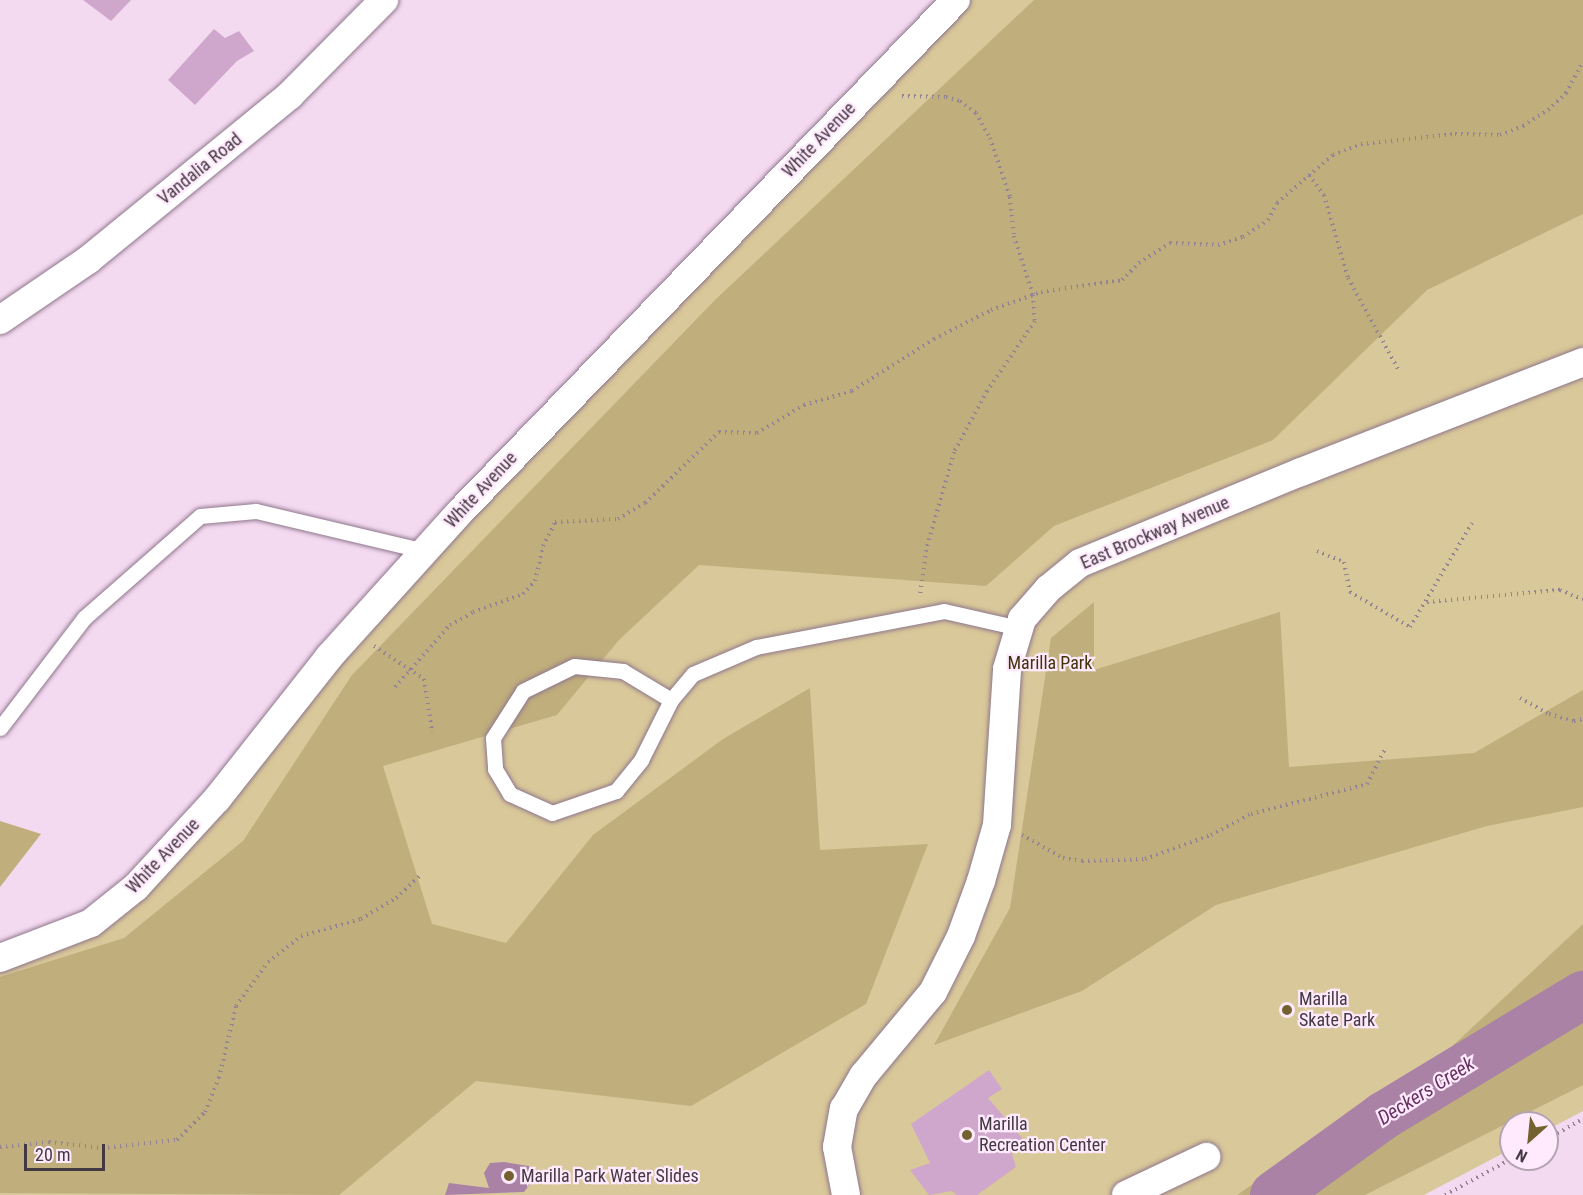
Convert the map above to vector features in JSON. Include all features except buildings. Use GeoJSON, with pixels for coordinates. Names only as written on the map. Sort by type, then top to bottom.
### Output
{"type":"FeatureCollection","features":[{"type":"Feature","properties":{"kind":"street","name":"Vandalia Road"},"geometry":{"type":"LineString","coordinates":[[0,320],[88,260],[290,95],[384,0]]}},
{"type":"Feature","properties":{"kind":"street","name":"White Avenue"},"geometry":{"type":"LineString","coordinates":[[0,958],[91,922],[136,887],[217,799],[329,657],[425,551],[856,101],[956,0]]}},
{"type":"Feature","properties":{"kind":"street","name":"East Brockway Avenue"},"geometry":{"type":"LineString","coordinates":[[846,1195],[837,1147],[844,1109],[864,1075],[933,992],[961,936],[997,825],[1007,669],[1022,619],[1048,589],[1080,563],[1301,472],[1583,362]]}},
{"type":"Feature","properties":{"kind":"street"},"geometry":{"type":"LineString","coordinates":[[1126,1195],[1206,1157]]}},
{"type":"Feature","properties":{"kind":"lane"},"geometry":{"type":"LineString","coordinates":[[0,728],[84,618],[201,516],[256,511],[425,551]]}},
{"type":"Feature","properties":{"kind":"lane"},"geometry":{"type":"LineString","coordinates":[[671,700],[623,671],[574,666],[523,692],[493,738],[495,769],[510,794],[552,813],[616,791],[641,760],[671,700],[693,674],[756,647],[944,611],[1019,628]]}},
{"type":"Feature","properties":{"kind":"path"},"geometry":{"type":"LineString","coordinates":[[394,687],[450,625],[473,612],[523,594],[535,581],[543,546],[555,522],[571,518],[600,523],[618,519],[645,503],[718,432],[757,433],[804,405],[852,391],[934,339],[991,310],[1033,295],[1122,280],[1138,262],[1170,243],[1218,245],[1243,237],[1268,220],[1277,203],[1333,155],[1361,144],[1455,134],[1500,135],[1522,126],[1548,111],[1566,93],[1583,61]]}},
{"type":"Feature","properties":{"kind":"path"},"geometry":{"type":"LineString","coordinates":[[856,101],[896,96],[946,97],[960,100],[976,112],[990,138],[1010,197],[1021,265],[1033,295],[1035,321],[987,391],[954,452],[926,550],[920,615]]}},
{"type":"Feature","properties":{"kind":"path"},"geometry":{"type":"LineString","coordinates":[[1309,176],[1324,195],[1337,251],[1348,278],[1398,369]]}},
{"type":"Feature","properties":{"kind":"path"},"geometry":{"type":"LineString","coordinates":[[1317,551],[1344,562],[1350,592],[1410,627],[1472,524]]}},
{"type":"Feature","properties":{"kind":"path"},"geometry":{"type":"LineString","coordinates":[[1426,602],[1560,590],[1583,600]]}},
{"type":"Feature","properties":{"kind":"path"},"geometry":{"type":"LineString","coordinates":[[372,644],[424,679],[432,732]]}},
{"type":"Feature","properties":{"kind":"path"},"geometry":{"type":"LineString","coordinates":[[1520,698],[1549,714],[1574,722],[1583,719]]}},
{"type":"Feature","properties":{"kind":"path"},"geometry":{"type":"LineString","coordinates":[[999,806],[1025,839],[1063,858],[1082,861],[1145,859],[1211,835],[1251,814],[1367,784],[1385,749]]}},
{"type":"Feature","properties":{"kind":"path"},"geometry":{"type":"LineString","coordinates":[[0,1147],[49,1142],[102,1148],[177,1140],[206,1112],[219,1078],[236,1006],[268,962],[301,936],[362,919],[396,898],[420,876]]}},
{"type":"Feature","properties":{"kind":"path"},"geometry":{"type":"LineString","coordinates":[[1559,1132],[1583,1119]]}},
{"type":"Feature","properties":{"kind":"path"},"geometry":{"type":"LineString","coordinates":[[1445,1195],[1499,1166]]}},
{"type":"Feature","properties":{"kind":"green space","name":"Marilla Park"},"geometry":{"type":"Polygon","coordinates":[[[956,0],[1583,0],[1583,1111],[1559,1124],[1559,1111],[1499,1111],[1499,1155],[1424,1195],[0,1195],[0,958],[91,923],[329,657],[956,0]]]}},
{"type":"Feature","properties":{"kind":"green space"},"geometry":{"type":"Polygon","coordinates":[[[1034,0],[1583,0],[1583,214],[1427,290],[1273,440],[1054,526],[986,586],[699,565],[619,640],[557,715],[383,766],[432,924],[506,943],[593,835],[723,739],[810,688],[820,850],[928,844],[866,1004],[691,1106],[476,1081],[339,1195],[0,1193],[0,977],[124,938],[243,841],[352,675],[715,300],[1034,0]]]}},
{"type":"Feature","properties":{"kind":"green space"},"geometry":{"type":"Polygon","coordinates":[[[1094,602],[1094,670],[1280,612],[1289,767],[1474,753],[1583,690],[1583,807],[1487,826],[1216,905],[1082,991],[934,1045],[1010,908],[1051,638],[1094,602]]]}},
{"type":"Feature","properties":{"kind":"green space"},"geometry":{"type":"Polygon","coordinates":[[[0,821],[41,834],[0,887],[0,821]]]}},
{"type":"Feature","properties":{"kind":"green space"},"geometry":{"type":"Polygon","coordinates":[[[1583,924],[1583,1085],[1531,1111],[1499,1111],[1499,1127],[1365,1195],[1237,1195],[1445,1053],[1583,924]]]}},
{"type":"Feature","properties":{"kind":"shaded area","name":"Marilla Park Water Slides"},"geometry":{"type":"Polygon","coordinates":[[[504,1162],[529,1166],[533,1180],[524,1192],[445,1195],[449,1183],[489,1188],[484,1173],[490,1163],[504,1162]]]}},
{"type":"Feature","properties":{"kind":"waterway","name":"Deckers Creek"},"geometry":{"type":"LineString","coordinates":[[1274,1195],[1383,1116],[1583,995]]}},
{"type":"Feature","properties":{"kind":"place","name":"Marilla Skate Park"},"geometry":{"type":"Point","coordinates":[1287,1010]}},
{"type":"Feature","properties":{"kind":"place","name":"Marilla Recreation Center"},"geometry":{"type":"Point","coordinates":[967,1135]}},
{"type":"Feature","properties":{"kind":"place","name":"Marilla Park Water Slides"},"geometry":{"type":"Point","coordinates":[509,1176]}}]}
